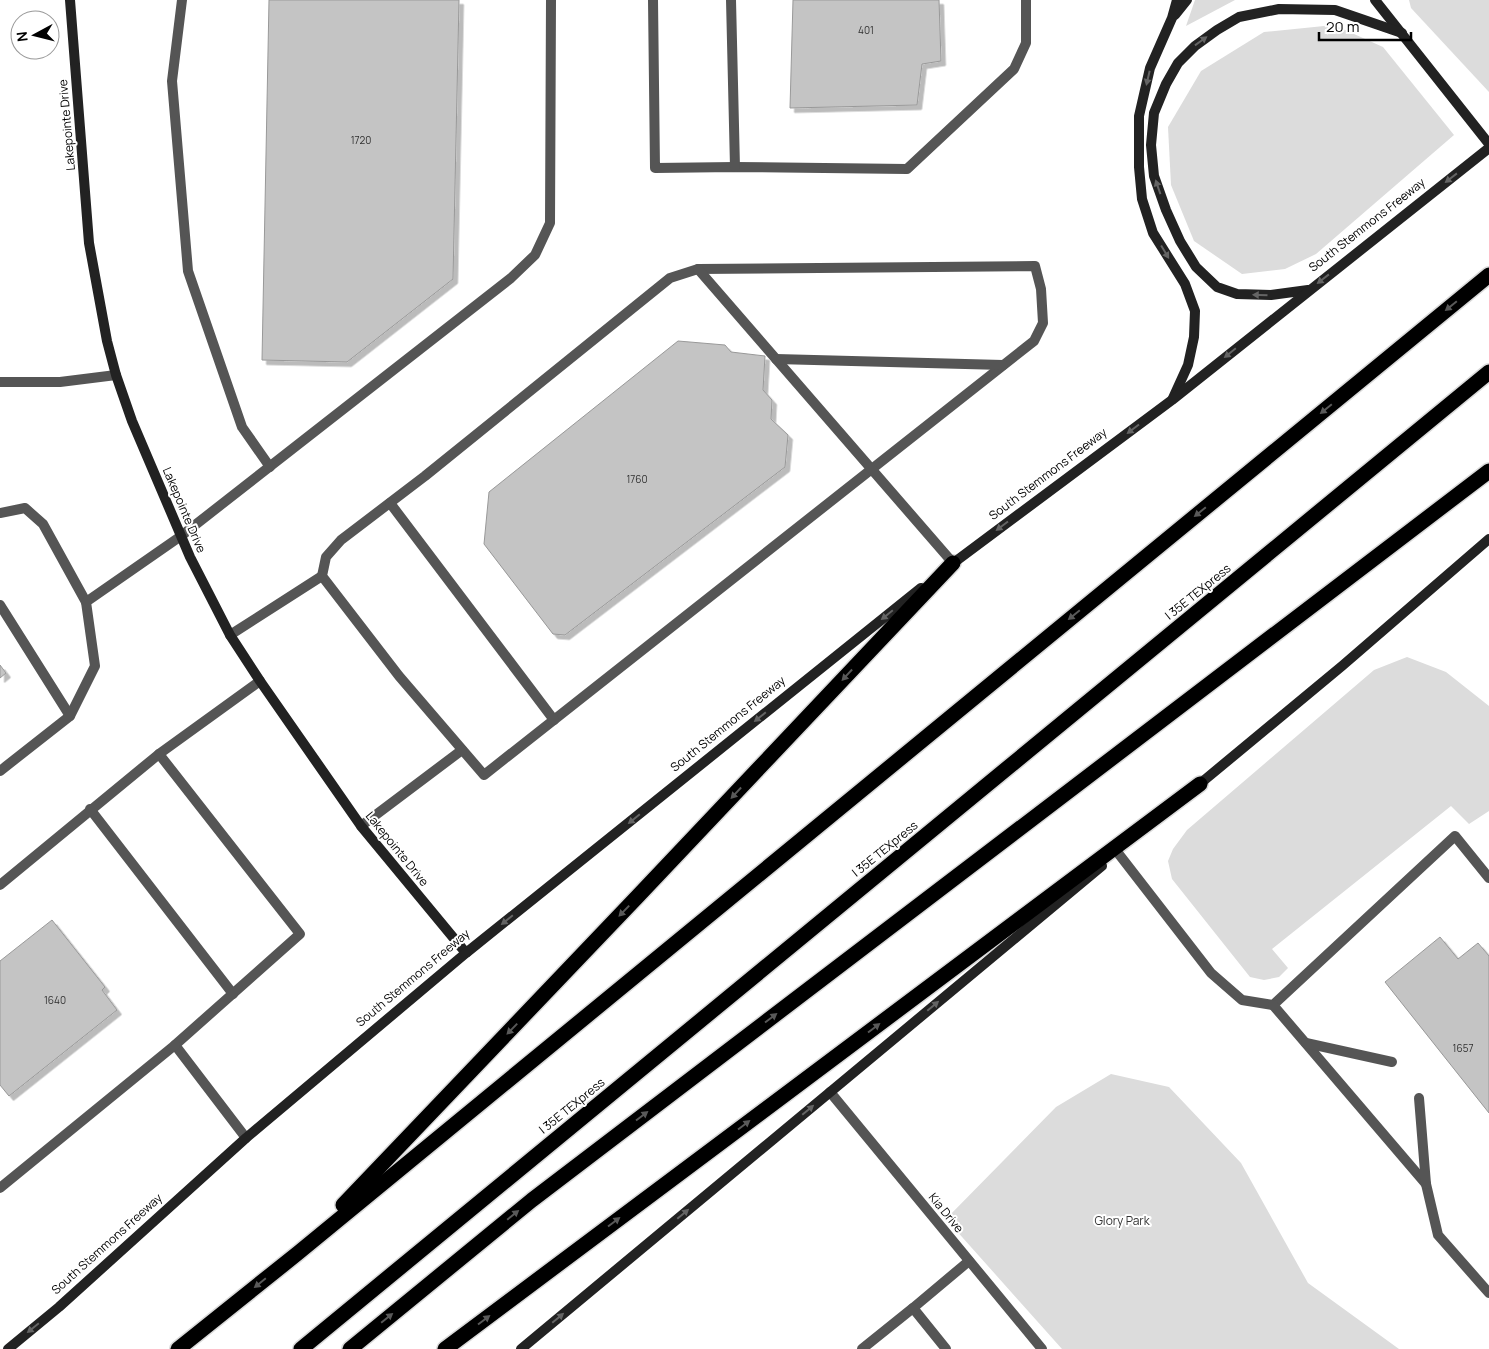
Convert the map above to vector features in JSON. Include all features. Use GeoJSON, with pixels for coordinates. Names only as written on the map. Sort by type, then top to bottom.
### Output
{"type":"FeatureCollection","features":[{"type":"Feature","properties":{"kind":"highway"},"geometry":{"type":"LineString","coordinates":[[178,1349],[298,1253],[1489,275]]}},
{"type":"Feature","properties":{"kind":"highway","name":"I 35E TEXpress"},"geometry":{"type":"LineString","coordinates":[[301,1349],[1489,372]]}},
{"type":"Feature","properties":{"kind":"highway"},"geometry":{"type":"LineString","coordinates":[[350,1349],[532,1200],[1489,471]]}},
{"type":"Feature","properties":{"kind":"highway"},"geometry":{"type":"LineString","coordinates":[[298,1253],[953,563]]}},
{"type":"Feature","properties":{"kind":"highway"},"geometry":{"type":"LineString","coordinates":[[445,1349],[1200,784]]}},
{"type":"Feature","properties":{"kind":"main road","name":"Lakepointe Drive"},"geometry":{"type":"LineString","coordinates":[[70,0],[89,243],[107,341],[116,375],[132,421],[190,557],[230,635],[361,826],[466,953]]}},
{"type":"Feature","properties":{"kind":"main road"},"geometry":{"type":"LineString","coordinates":[[1172,400],[1188,365],[1194,337],[1195,311],[1185,284],[1153,233],[1142,199],[1139,167],[1139,116],[1150,68],[1172,18],[1177,0]]}},
{"type":"Feature","properties":{"kind":"main road"},"geometry":{"type":"LineString","coordinates":[[1172,18],[1187,0]]}},
{"type":"Feature","properties":{"kind":"main road"},"geometry":{"type":"LineString","coordinates":[[1375,0],[1489,146]]}},
{"type":"Feature","properties":{"kind":"main road"},"geometry":{"type":"LineString","coordinates":[[1380,0],[1402,33]]}},
{"type":"Feature","properties":{"kind":"main road"},"geometry":{"type":"LineString","coordinates":[[1309,290],[1271,295],[1237,294],[1217,287],[1196,267],[1180,241],[1154,176],[1151,146],[1154,113],[1178,62],[1216,30],[1239,17],[1279,9],[1335,10],[1402,33]]}},
{"type":"Feature","properties":{"kind":"main road","name":"South Stemmons Freeway"},"geometry":{"type":"LineString","coordinates":[[8,1349],[59,1307],[246,1138],[466,953],[953,563],[1172,400],[1489,146]]}},
{"type":"Feature","properties":{"kind":"main road"},"geometry":{"type":"LineString","coordinates":[[521,1349],[1350,660],[1489,539]]}},
{"type":"Feature","properties":{"kind":"street"},"geometry":{"type":"LineString","coordinates":[[182,0],[172,81],[188,271],[242,427],[270,467]]}},
{"type":"Feature","properties":{"kind":"street"},"geometry":{"type":"LineString","coordinates":[[86,602],[181,536],[511,278],[535,255],[550,223],[551,0]]}},
{"type":"Feature","properties":{"kind":"street"},"geometry":{"type":"LineString","coordinates":[[653,0],[655,168],[735,166],[907,169],[1014,69],[1026,43],[1026,0]]}},
{"type":"Feature","properties":{"kind":"street"},"geometry":{"type":"LineString","coordinates":[[731,0],[735,166]]}},
{"type":"Feature","properties":{"kind":"street"},"geometry":{"type":"LineString","coordinates":[[230,635],[322,576],[326,557],[341,540],[390,503],[670,278],[698,269],[1035,266],[1041,289],[1043,323],[1034,341],[484,775],[399,676],[322,576]]}},
{"type":"Feature","properties":{"kind":"street"},"geometry":{"type":"LineString","coordinates":[[698,269],[953,563]]}},
{"type":"Feature","properties":{"kind":"street"},"geometry":{"type":"LineString","coordinates":[[776,359],[1003,365]]}},
{"type":"Feature","properties":{"kind":"street"},"geometry":{"type":"LineString","coordinates":[[0,382],[60,382],[116,375]]}},
{"type":"Feature","properties":{"kind":"street"},"geometry":{"type":"LineString","coordinates":[[390,503],[554,720]]}},
{"type":"Feature","properties":{"kind":"street"},"geometry":{"type":"LineString","coordinates":[[0,513],[25,508],[43,524],[86,602],[95,666],[70,716],[0,771]]}},
{"type":"Feature","properties":{"kind":"street"},"geometry":{"type":"LineString","coordinates":[[0,605],[70,716]]}},
{"type":"Feature","properties":{"kind":"street"},"geometry":{"type":"LineString","coordinates":[[0,885],[159,754],[260,681]]}},
{"type":"Feature","properties":{"kind":"street"},"geometry":{"type":"LineString","coordinates":[[361,826],[462,750]]}},
{"type":"Feature","properties":{"kind":"street"},"geometry":{"type":"LineString","coordinates":[[0,1188],[175,1045],[300,934],[159,754]]}},
{"type":"Feature","properties":{"kind":"street"},"geometry":{"type":"LineString","coordinates":[[90,809],[233,994]]}},
{"type":"Feature","properties":{"kind":"street"},"geometry":{"type":"LineString","coordinates":[[1273,1006],[1455,836],[1489,878]]}},
{"type":"Feature","properties":{"kind":"street"},"geometry":{"type":"LineString","coordinates":[[1118,853],[1212,973],[1242,1000],[1273,1006],[1426,1184]]}},
{"type":"Feature","properties":{"kind":"street"},"geometry":{"type":"LineString","coordinates":[[1306,1043],[1392,1062]]}},
{"type":"Feature","properties":{"kind":"street"},"geometry":{"type":"LineString","coordinates":[[175,1045],[246,1138]]}},
{"type":"Feature","properties":{"kind":"street","name":"Kia Drive"},"geometry":{"type":"LineString","coordinates":[[830,1092],[1042,1349]]}},
{"type":"Feature","properties":{"kind":"street"},"geometry":{"type":"LineString","coordinates":[[1419,1098],[1426,1184],[1438,1235],[1489,1293]]}},
{"type":"Feature","properties":{"kind":"street"},"geometry":{"type":"LineString","coordinates":[[862,1349],[969,1261]]}},
{"type":"Feature","properties":{"kind":"street"},"geometry":{"type":"LineString","coordinates":[[913,1308],[946,1349]]}},
{"type":"Feature","properties":{"kind":"green space"},"geometry":{"type":"Polygon","coordinates":[[[1195,0],[1235,0],[1186,26],[1195,0]]]}},
{"type":"Feature","properties":{"kind":"green space"},"geometry":{"type":"Polygon","coordinates":[[[1409,0],[1489,0],[1489,92],[1411,8],[1409,0]]]}},
{"type":"Feature","properties":{"kind":"green space"},"geometry":{"type":"Polygon","coordinates":[[[1334,25],[1383,47],[1454,135],[1316,254],[1285,269],[1242,274],[1194,241],[1171,185],[1168,127],[1201,71],[1264,32],[1334,25]]]}},
{"type":"Feature","properties":{"kind":"green space"},"geometry":{"type":"Polygon","coordinates":[[[1407,657],[1446,672],[1489,706],[1489,811],[1469,824],[1451,806],[1272,949],[1288,968],[1279,977],[1264,980],[1250,977],[1172,879],[1168,861],[1173,849],[1187,830],[1374,670],[1407,657]]]}},
{"type":"Feature","properties":{"kind":"green space","name":"Glory Park"},"geometry":{"type":"Polygon","coordinates":[[[1111,1074],[1169,1087],[1241,1163],[1308,1283],[1399,1349],[1062,1349],[946,1219],[1056,1107],[1111,1074]]]}},
{"type":"Feature","properties":{"kind":"building"},"geometry":{"type":"Polygon","coordinates":[[[269,0],[459,0],[453,279],[347,362],[262,360],[269,0]]]}},
{"type":"Feature","properties":{"kind":"building"},"geometry":{"type":"Polygon","coordinates":[[[793,0],[939,0],[941,61],[922,64],[917,105],[790,108],[793,0]]]}},
{"type":"Feature","properties":{"kind":"building"},"geometry":{"type":"Polygon","coordinates":[[[678,341],[725,345],[731,352],[765,356],[763,390],[772,400],[771,419],[788,435],[785,467],[565,635],[553,634],[484,544],[489,492],[678,341]]]}},
{"type":"Feature","properties":{"kind":"building"},"geometry":{"type":"Polygon","coordinates":[[[0,665],[6,673],[0,678],[0,665]]]}},
{"type":"Feature","properties":{"kind":"building"},"geometry":{"type":"Polygon","coordinates":[[[52,920],[105,987],[102,990],[117,1010],[9,1096],[0,1085],[0,961],[52,920]]]}},
{"type":"Feature","properties":{"kind":"building"},"geometry":{"type":"Polygon","coordinates":[[[1440,937],[1458,959],[1478,943],[1489,956],[1489,1113],[1385,982],[1440,937]]]}}]}
